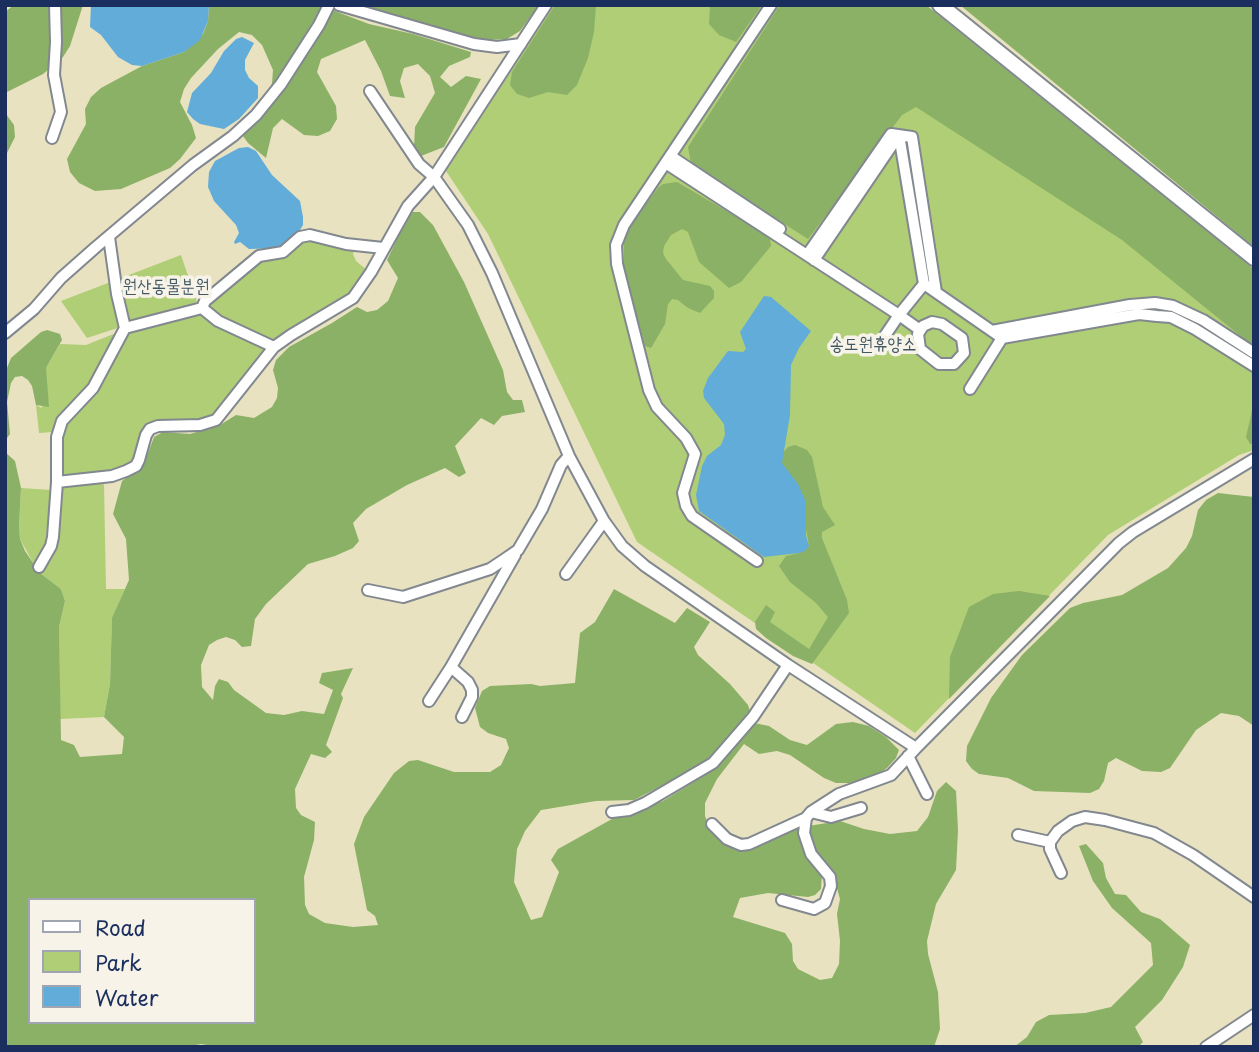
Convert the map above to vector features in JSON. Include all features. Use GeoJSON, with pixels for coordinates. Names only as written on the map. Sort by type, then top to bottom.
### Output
{"type":"FeatureCollection","features":[{"type":"Feature","properties":{"kind":"main road"},"geometry":{"type":"LineString","coordinates":[[940,5],[1254,258]]}},
{"type":"Feature","properties":{"kind":"street"},"geometry":{"type":"LineString","coordinates":[[52,138],[61,112],[54,75],[55,5]]}},
{"type":"Feature","properties":{"kind":"street"},"geometry":{"type":"LineString","coordinates":[[5,332],[34,309],[61,278],[193,164],[233,136],[256,115],[281,84],[329,5]]}},
{"type":"Feature","properties":{"kind":"street"},"geometry":{"type":"LineString","coordinates":[[339,5],[474,44],[496,47],[520,44]]}},
{"type":"Feature","properties":{"kind":"street"},"geometry":{"type":"LineString","coordinates":[[57,482],[112,476],[136,466],[150,429],[158,426],[200,425],[216,420],[274,347],[353,298],[371,272],[408,206],[434,177],[545,5]]}},
{"type":"Feature","properties":{"kind":"street"},"geometry":{"type":"LineString","coordinates":[[757,561],[692,516],[685,506],[684,493],[695,454],[686,438],[657,407],[649,390],[617,264],[616,245],[624,225],[771,5]]}},
{"type":"Feature","properties":{"kind":"street"},"geometry":{"type":"LineString","coordinates":[[370,91],[419,164],[434,177],[468,225],[492,273],[569,456],[604,521],[622,546],[645,566],[912,752],[927,794]]}},
{"type":"Feature","properties":{"kind":"street"},"geometry":{"type":"LineString","coordinates":[[813,255],[899,135]]}},
{"type":"Feature","properties":{"kind":"street"},"geometry":{"type":"LineString","coordinates":[[899,135],[924,284],[997,335],[1139,314],[1171,317],[1254,366]]}},
{"type":"Feature","properties":{"kind":"street"},"geometry":{"type":"LineString","coordinates":[[899,135],[912,137],[936,292]]}},
{"type":"Feature","properties":{"kind":"street"},"geometry":{"type":"LineString","coordinates":[[669,161],[813,255],[920,330]]}},
{"type":"Feature","properties":{"kind":"street"},"geometry":{"type":"LineString","coordinates":[[202,308],[205,301],[259,256],[282,252],[300,237],[310,235],[346,244],[383,248]]}},
{"type":"Feature","properties":{"kind":"street"},"geometry":{"type":"LineString","coordinates":[[39,567],[53,537],[58,430],[62,421],[93,388],[125,328],[109,237]]}},
{"type":"Feature","properties":{"kind":"street"},"geometry":{"type":"LineString","coordinates":[[878,346],[924,284]]}},
{"type":"Feature","properties":{"kind":"street"},"geometry":{"type":"LineString","coordinates":[[997,335],[1130,305],[1155,303],[1173,306],[1203,320],[1254,353]]}},
{"type":"Feature","properties":{"kind":"street"},"geometry":{"type":"LineString","coordinates":[[125,328],[202,308]]}},
{"type":"Feature","properties":{"kind":"street"},"geometry":{"type":"LineString","coordinates":[[202,308],[218,321],[274,347]]}},
{"type":"Feature","properties":{"kind":"street"},"geometry":{"type":"LineString","coordinates":[[950,329],[962,311]]}},
{"type":"Feature","properties":{"kind":"street"},"geometry":{"type":"LineString","coordinates":[[937,322],[959,334],[964,343],[962,357],[949,365],[928,363],[917,345],[920,330],[927,324],[937,322]]}},
{"type":"Feature","properties":{"kind":"street"},"geometry":{"type":"LineString","coordinates":[[970,389],[982,371],[997,335]]}},
{"type":"Feature","properties":{"kind":"street"},"geometry":{"type":"LineString","coordinates":[[962,357],[982,371]]}},
{"type":"Feature","properties":{"kind":"street"},"geometry":{"type":"LineString","coordinates":[[429,701],[542,509],[561,465],[569,456]]}},
{"type":"Feature","properties":{"kind":"street"},"geometry":{"type":"LineString","coordinates":[[712,824],[727,839],[741,845],[749,844],[808,815],[839,794],[891,775],[1119,543],[1133,531],[1254,459]]}},
{"type":"Feature","properties":{"kind":"street"},"geometry":{"type":"LineString","coordinates":[[566,574],[604,521]]}},
{"type":"Feature","properties":{"kind":"street"},"geometry":{"type":"LineString","coordinates":[[388,604],[491,569],[518,550]]}},
{"type":"Feature","properties":{"kind":"street"},"geometry":{"type":"LineString","coordinates":[[368,590],[403,597]]}},
{"type":"Feature","properties":{"kind":"street"},"geometry":{"type":"LineString","coordinates":[[611,812],[629,810],[645,803],[713,762],[753,717],[789,665]]}},
{"type":"Feature","properties":{"kind":"street"},"geometry":{"type":"LineString","coordinates":[[451,667],[468,682],[472,690],[472,698],[462,717]]}},
{"type":"Feature","properties":{"kind":"street"},"geometry":{"type":"LineString","coordinates":[[808,815],[831,817],[861,808]]}},
{"type":"Feature","properties":{"kind":"street"},"geometry":{"type":"LineString","coordinates":[[782,900],[814,909],[825,903],[831,886],[830,877],[811,854],[804,833],[808,815]]}},
{"type":"Feature","properties":{"kind":"street"},"geometry":{"type":"LineString","coordinates":[[1061,873],[1049,849],[1050,842],[1058,831],[1072,821],[1085,817],[1139,827],[1171,842],[1254,897]]}},
{"type":"Feature","properties":{"kind":"street"},"geometry":{"type":"LineString","coordinates":[[1018,835],[1050,842]]}},
{"type":"Feature","properties":{"kind":"street"},"geometry":{"type":"LineString","coordinates":[[1206,1047],[1254,1015]]}},
{"type":"Feature","properties":{"kind":"green space"},"geometry":{"type":"Polygon","coordinates":[[[14,5],[83,5],[70,46],[63,57],[43,74],[7,92],[6,114],[14,125],[15,137],[5,157],[5,12],[14,5]]]}},
{"type":"Feature","properties":{"kind":"green space"},"geometry":{"type":"Polygon","coordinates":[[[209,5],[319,5],[369,24],[471,52],[470,57],[449,66],[440,77],[451,87],[466,76],[481,79],[444,147],[421,156],[414,147],[415,127],[435,93],[430,76],[418,64],[404,68],[400,81],[405,98],[390,96],[365,40],[321,59],[317,72],[336,106],[337,119],[330,131],[318,136],[304,135],[282,119],[273,128],[266,158],[243,136],[268,96],[273,70],[262,45],[252,35],[239,32],[218,49],[184,89],[180,102],[196,138],[180,159],[170,168],[121,189],[95,191],[79,183],[70,172],[67,159],[86,124],[85,109],[91,97],[101,88],[142,66],[184,52],[203,34],[208,21],[209,5]]]}},
{"type":"Feature","properties":{"kind":"green space"},"geometry":{"type":"Polygon","coordinates":[[[363,5],[539,5],[520,31],[507,39],[486,40],[363,5]]]}},
{"type":"Feature","properties":{"kind":"green space","name":"송도원휴양소"},"geometry":{"type":"Polygon","coordinates":[[[554,5],[925,5],[1254,273],[1254,450],[1239,455],[1108,535],[915,733],[637,542],[488,234],[446,171],[554,5]]]}},
{"type":"Feature","properties":{"kind":"green space"},"geometry":{"type":"Polygon","coordinates":[[[555,5],[596,5],[588,58],[577,85],[567,95],[548,92],[529,98],[517,94],[510,85],[512,72],[555,5]]]}},
{"type":"Feature","properties":{"kind":"green space"},"geometry":{"type":"Polygon","coordinates":[[[710,5],[762,5],[736,42],[719,35],[709,24],[710,5]]]}},
{"type":"Feature","properties":{"kind":"green space"},"geometry":{"type":"Polygon","coordinates":[[[780,5],[926,5],[1254,269],[1254,347],[1122,240],[916,107],[902,115],[808,239],[691,164],[688,147],[780,5]]]}},
{"type":"Feature","properties":{"kind":"green space"},"geometry":{"type":"Polygon","coordinates":[[[960,5],[1254,5],[1254,247],[960,5]]]}},
{"type":"Feature","properties":{"kind":"green space"},"geometry":{"type":"Polygon","coordinates":[[[677,182],[759,230],[770,239],[771,246],[741,282],[729,288],[699,262],[688,232],[682,229],[671,235],[664,246],[666,259],[683,280],[710,286],[714,291],[714,298],[700,313],[672,299],[668,304],[665,324],[651,348],[645,346],[624,269],[624,243],[627,230],[658,188],[663,184],[677,182]]]}},
{"type":"Feature","properties":{"kind":"green space"},"geometry":{"type":"Polygon","coordinates":[[[410,212],[420,212],[433,225],[464,282],[503,370],[507,392],[513,400],[522,400],[525,412],[502,416],[494,425],[481,418],[455,446],[466,473],[459,477],[445,468],[407,485],[366,509],[353,523],[359,541],[353,548],[308,564],[266,604],[255,619],[251,646],[242,647],[235,640],[226,637],[209,645],[201,665],[202,687],[213,700],[219,679],[228,682],[234,690],[266,713],[284,715],[302,711],[324,714],[333,690],[319,683],[322,673],[353,668],[341,694],[343,698],[326,745],[332,752],[325,758],[311,754],[295,789],[296,808],[301,815],[315,822],[314,840],[304,877],[305,905],[309,914],[325,923],[353,927],[378,925],[375,916],[367,910],[354,844],[364,817],[394,773],[409,761],[418,760],[454,772],[490,772],[501,765],[509,748],[506,739],[480,727],[475,708],[482,691],[490,686],[575,683],[580,633],[595,622],[614,589],[675,623],[687,608],[710,622],[694,647],[698,655],[730,684],[748,705],[751,714],[704,764],[634,800],[596,801],[541,810],[525,831],[517,849],[514,882],[531,920],[542,917],[559,872],[551,860],[558,849],[612,819],[663,801],[715,769],[754,723],[769,726],[790,740],[807,745],[836,724],[853,722],[869,726],[899,750],[896,758],[877,775],[851,783],[836,783],[790,755],[777,751],[759,754],[744,744],[717,779],[705,803],[705,816],[710,828],[730,845],[801,825],[805,854],[822,874],[821,889],[808,897],[768,893],[740,898],[733,917],[785,933],[792,944],[793,961],[798,969],[820,980],[832,978],[839,964],[837,914],[840,899],[833,874],[814,851],[808,826],[840,821],[890,834],[917,831],[928,817],[937,791],[946,782],[956,791],[956,870],[936,904],[927,941],[938,992],[940,1029],[934,1047],[219,1047],[201,1044],[186,1047],[5,1047],[5,452],[15,461],[21,488],[20,539],[40,573],[61,589],[65,601],[59,627],[61,740],[74,745],[80,757],[122,754],[124,737],[104,717],[110,684],[112,618],[129,580],[126,539],[113,514],[122,481],[144,464],[154,437],[163,432],[190,434],[220,425],[236,415],[254,418],[272,407],[278,388],[273,370],[276,360],[289,347],[357,307],[367,312],[377,310],[388,301],[398,278],[387,260],[410,212]]]}},
{"type":"Feature","properties":{"kind":"green space"},"geometry":{"type":"Polygon","coordinates":[[[307,238],[355,247],[353,254],[356,261],[367,270],[349,297],[270,341],[217,316],[212,311],[210,306],[213,298],[262,258],[307,238]]]}},
{"type":"Feature","properties":{"kind":"green space","name":"원산동물분원"},"geometry":{"type":"Polygon","coordinates":[[[181,255],[197,302],[87,338],[61,301],[181,255]]]}},
{"type":"Feature","properties":{"kind":"green space"},"geometry":{"type":"Polygon","coordinates":[[[198,312],[214,324],[266,349],[210,420],[155,423],[129,466],[107,474],[61,475],[60,435],[125,337],[129,333],[198,312]]]}},
{"type":"Feature","properties":{"kind":"green space"},"geometry":{"type":"Polygon","coordinates":[[[47,330],[60,334],[62,340],[46,368],[49,407],[36,405],[28,380],[22,376],[15,377],[7,402],[10,434],[5,441],[5,373],[11,358],[41,332],[47,330]]]}},
{"type":"Feature","properties":{"kind":"green space"},"geometry":{"type":"Polygon","coordinates":[[[116,333],[110,350],[90,385],[53,432],[39,433],[36,405],[42,408],[46,368],[60,344],[86,345],[116,333]]]}},
{"type":"Feature","properties":{"kind":"green space"},"geometry":{"type":"Polygon","coordinates":[[[1254,402],[1254,444],[1250,444],[1246,437],[1254,402]]]}},
{"type":"Feature","properties":{"kind":"green space"},"geometry":{"type":"Polygon","coordinates":[[[795,445],[807,450],[812,457],[823,507],[835,525],[822,532],[822,538],[847,600],[849,613],[812,664],[793,656],[766,638],[756,629],[755,622],[766,605],[775,612],[770,622],[809,649],[828,617],[816,603],[790,582],[779,566],[786,556],[799,553],[809,546],[806,529],[782,464],[782,454],[788,447],[795,445]]]}},
{"type":"Feature","properties":{"kind":"green space"},"geometry":{"type":"Polygon","coordinates":[[[101,482],[104,485],[106,589],[125,589],[112,619],[110,684],[104,717],[60,719],[59,627],[65,601],[61,589],[40,573],[57,544],[61,485],[101,482]]]}},
{"type":"Feature","properties":{"kind":"green space"},"geometry":{"type":"Polygon","coordinates":[[[21,488],[52,490],[44,552],[35,566],[20,539],[21,488]]]}},
{"type":"Feature","properties":{"kind":"green space"},"geometry":{"type":"Polygon","coordinates":[[[1218,493],[1254,497],[1254,726],[1239,716],[1221,713],[1196,730],[1170,768],[1161,772],[1142,771],[1116,758],[1108,763],[1104,781],[1099,789],[1090,793],[1034,791],[1008,778],[979,774],[972,769],[966,761],[967,746],[991,698],[1022,655],[1070,608],[1122,595],[1168,568],[1186,548],[1192,536],[1198,510],[1206,500],[1218,493]]]}},
{"type":"Feature","properties":{"kind":"green space"},"geometry":{"type":"Polygon","coordinates":[[[1019,591],[1050,596],[949,699],[950,657],[969,607],[993,594],[1019,591]]]}},
{"type":"Feature","properties":{"kind":"green space"},"geometry":{"type":"Polygon","coordinates":[[[1086,844],[1103,863],[1106,878],[1115,894],[1126,895],[1141,912],[1160,919],[1190,945],[1183,967],[1162,1000],[1135,1027],[1143,1042],[1138,1047],[1014,1047],[1027,1037],[1036,1022],[1049,1015],[1085,1013],[1111,1007],[1153,965],[1151,943],[1112,908],[1093,881],[1079,846],[1086,844]]]}},
{"type":"Feature","properties":{"kind":"water"},"geometry":{"type":"Polygon","coordinates":[[[91,5],[209,5],[208,21],[200,40],[184,52],[142,66],[132,65],[118,57],[101,35],[90,27],[91,5]]]}},
{"type":"Feature","properties":{"kind":"water"},"geometry":{"type":"Polygon","coordinates":[[[242,37],[254,43],[245,60],[245,70],[258,86],[258,98],[239,119],[224,129],[200,124],[187,112],[192,93],[211,73],[224,51],[236,39],[242,37]]]}},
{"type":"Feature","properties":{"kind":"water"},"geometry":{"type":"Polygon","coordinates":[[[248,147],[256,151],[272,175],[300,201],[303,225],[283,248],[249,249],[240,242],[235,244],[239,233],[236,225],[214,201],[208,187],[209,172],[215,161],[239,148],[248,147]]]}},
{"type":"Feature","properties":{"kind":"water"},"geometry":{"type":"Polygon","coordinates":[[[764,296],[771,297],[811,331],[791,365],[790,415],[782,463],[798,484],[806,502],[806,536],[809,546],[799,553],[764,557],[699,511],[696,495],[702,466],[707,456],[721,445],[725,435],[724,424],[704,398],[703,391],[708,378],[728,351],[743,352],[746,349],[740,332],[764,296]]]}}]}
